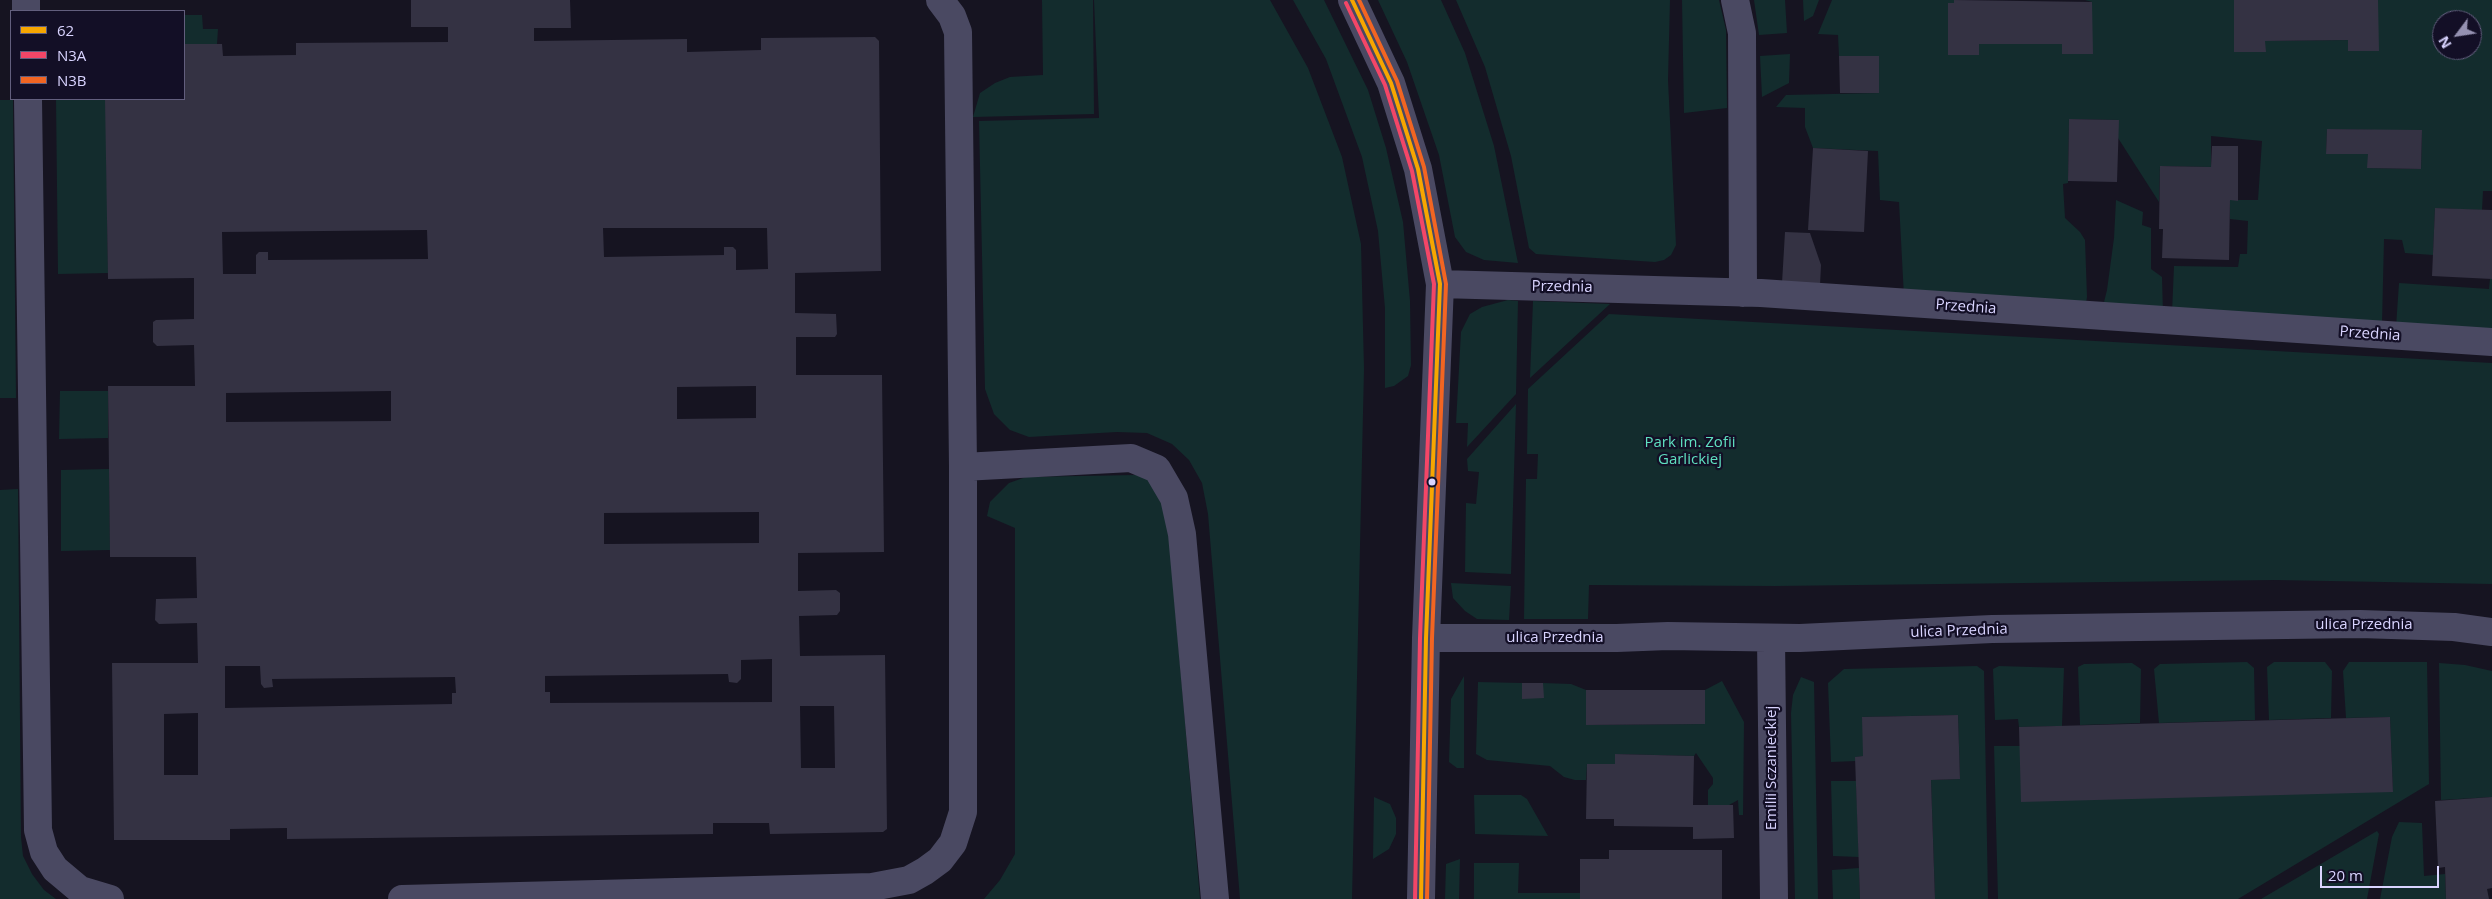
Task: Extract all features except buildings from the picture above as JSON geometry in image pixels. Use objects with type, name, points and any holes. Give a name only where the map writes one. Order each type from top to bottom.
[{"type":"street","points":[[402,899],[872,887],[909,880],[940,860],[953,844],[963,812],[963,467],[958,32],[952,16],[940,0]]},
{"type":"street","points":[[1352,0],[1391,83],[1415,161],[1440,284],[1426,638],[1421,899]]},
{"type":"street","points":[[1735,0],[1742,33],[1742,293]]},
{"type":"street","points":[[28,100],[38,830],[44,852],[55,869],[80,890],[110,899]]},
{"type":"street","name":"Przednia","points":[[1440,284],[1742,293],[2492,342]]},
{"type":"street","points":[[963,467],[1131,458],[1157,469],[1174,498],[1182,534],[1215,899]]},
{"type":"street","name":"ulica Przednia","points":[[1426,638],[1771,638],[1992,629],[2360,624],[2454,626],[2492,632]]},
{"type":"street","name":"Emilii Sczanieckiej","points":[[1771,638],[1774,899]]},
{"type":"green space","points":[[1042,0],[1093,0],[1094,114],[973,117],[980,93],[995,83],[1010,77],[1043,75]]},
{"type":"green space","points":[[1094,0],[1270,0],[1308,68],[1342,157],[1361,244],[1364,369],[1352,899],[1240,899],[1208,514],[1202,483],[1189,460],[1172,444],[1147,433],[1117,432],[1029,437],[1010,430],[994,414],[985,389],[979,121],[1099,118]]},
{"type":"green space","points":[[1293,0],[1324,0],[1368,90],[1386,148],[1403,222],[1410,301],[1411,365],[1408,376],[1394,386],[1385,388],[1385,308],[1378,231],[1362,157],[1326,59]]},
{"type":"green space","points":[[1378,0],[1441,0],[1465,53],[1494,146],[1518,263],[1484,260],[1466,252],[1455,237],[1439,155],[1407,62]]},
{"type":"green space","points":[[1456,0],[1670,0],[1668,80],[1676,245],[1671,255],[1664,260],[1655,262],[1536,254],[1529,248],[1511,156],[1485,67]]},
{"type":"green space","points":[[1682,0],[1719,0],[1726,30],[1727,108],[1684,113]]},
{"type":"green space","points":[[1754,0],[1785,0],[1787,33],[1759,35]]},
{"type":"green space","points":[[1803,0],[1819,0],[1813,16],[1804,21]]},
{"type":"green space","points":[[1832,0],[1954,0],[1954,3],[1948,3],[1949,55],[1979,55],[1979,44],[2062,44],[2062,54],[2092,54],[2092,2],[2085,0],[2234,0],[2235,52],[2265,52],[2265,41],[2348,40],[2348,51],[2378,51],[2378,0],[2492,0],[2492,191],[2483,191],[2482,210],[2435,208],[2433,255],[2405,253],[2402,240],[2384,239],[2382,324],[2172,313],[2174,266],[2238,267],[2240,254],[2247,254],[2248,221],[2230,219],[2230,200],[2258,200],[2262,141],[2211,136],[2211,167],[2160,166],[2159,202],[2118,138],[2118,120],[2069,119],[2068,183],[2063,184],[2065,218],[2080,232],[2085,240],[2087,297],[2085,308],[1904,297],[1899,202],[1880,200],[1878,151],[1813,148],[1805,127],[1805,108],[1776,107],[1786,95],[1879,93],[1879,56],[1839,56],[1838,35],[1818,34]],"holes":[[[2327,129],[2422,131],[2421,169],[2368,168],[2368,154],[2326,153]]]},
{"type":"green space","points":[[185,15],[202,15],[203,29],[218,29],[217,44],[185,44]]},
{"type":"green space","points":[[1790,54],[1789,83],[1762,97],[1760,56]]},
{"type":"green space","points":[[0,100],[13,100],[16,398],[0,398]]},
{"type":"green space","points":[[56,100],[106,100],[108,273],[58,274]]},
{"type":"green space","points":[[2116,200],[2143,212],[2142,225],[2151,228],[2151,269],[2162,277],[2163,314],[2102,310],[2107,290],[2114,238]]},
{"type":"green space","points":[[2490,279],[2492,279],[2492,330],[2396,327],[2399,283],[2489,289]]},
{"type":"green space","points":[[1508,300],[1518,301],[1516,394],[1467,447],[1468,423],[1456,423],[1461,332],[1470,314],[1482,307]]},
{"type":"green space","points":[[1533,301],[1610,304],[1530,378]]},
{"type":"green space","name":"Park im. Zofii Garlickiej","points":[[1609,314],[2492,363],[2492,584],[2275,580],[1775,586],[1589,585],[1588,619],[1524,619],[1526,479],[1537,479],[1538,454],[1527,454],[1528,389]]},
{"type":"green space","points":[[60,391],[108,391],[108,438],[59,439]]},
{"type":"green space","points":[[1516,404],[1511,574],[1465,572],[1466,503],[1476,504],[1479,472],[1468,471],[1467,459]]},
{"type":"green space","points":[[109,469],[110,550],[61,551],[61,470]]},
{"type":"green space","points":[[1136,475],[1149,479],[1162,499],[1168,522],[1200,899],[984,899],[1000,880],[1015,854],[1015,528],[987,516],[990,502],[1009,483],[1026,477]]},
{"type":"green space","points":[[18,489],[21,837],[23,856],[32,874],[44,890],[56,899],[0,899],[0,490]]},
{"type":"green space","points":[[1451,583],[1511,586],[1509,620],[1477,619],[1465,611],[1453,598]]},
{"type":"green space","points":[[2247,662],[2254,668],[2255,720],[2159,723],[2154,669],[2160,664]]},
{"type":"green space","points":[[2274,662],[2325,662],[2332,671],[2331,718],[2269,720],[2267,667]]},
{"type":"green space","points":[[2349,662],[2427,662],[2429,784],[2238,899],[1998,899],[1994,746],[2020,746],[2393,792],[2390,717],[2346,718],[2343,671]]},
{"type":"green space","points":[[2132,663],[2141,669],[2140,723],[2080,725],[2078,667],[2084,664]]},
{"type":"green space","points":[[2439,663],[2465,665],[2492,671],[2492,797],[2441,800]]},
{"type":"green space","points":[[1977,666],[1984,671],[1988,899],[1935,899],[1931,780],[1960,779],[1958,715],[1863,717],[1863,756],[1856,757],[1856,761],[1831,762],[1828,683],[1844,669]]},
{"type":"green space","points":[[1999,666],[2064,668],[2062,726],[2019,727],[2018,719],[1995,720],[1993,669]]},
{"type":"green space","points":[[1464,676],[1464,768],[1457,768],[1449,762],[1451,699]]},
{"type":"green space","points":[[1801,677],[1814,682],[1818,899],[1795,899],[1791,713],[1793,695]]},
{"type":"green space","points":[[1722,681],[1744,722],[1743,815],[1739,815],[1738,800],[1729,805],[1708,805],[1708,790],[1713,784],[1713,778],[1696,753],[1694,756],[1615,754],[1615,764],[1587,764],[1586,780],[1564,777],[1550,766],[1487,760],[1476,754],[1478,682],[1522,683],[1522,699],[1543,683],[1571,684],[1586,690],[1586,725],[1704,724],[1705,690]]},
{"type":"green space","points":[[1831,781],[1856,781],[1859,857],[1833,856]]},
{"type":"green space","points":[[1474,795],[1521,795],[1527,799],[1548,836],[1475,834]]},
{"type":"green space","points":[[1374,797],[1390,804],[1396,818],[1396,834],[1389,849],[1373,859]]},
{"type":"green space","points":[[2399,822],[2422,823],[2424,876],[2445,874],[2446,899],[2380,899],[2392,837]]},
{"type":"green space","points":[[2377,831],[2379,834],[2367,899],[2261,899]]},
{"type":"green space","points":[[1460,859],[1459,899],[1445,899],[1446,864]]},
{"type":"green space","points":[[1474,863],[1519,863],[1518,893],[1580,893],[1580,899],[1474,899]]},
{"type":"green space","points":[[1859,868],[1860,899],[1833,899],[1832,870]]},
{"type":"transit line","name":"62","points":[[1352,0],[1391,83],[1418,169],[1440,284],[1426,638],[1421,899]]},
{"type":"transit line","name":"N3B","points":[[1359,0],[1397,81],[1424,167],[1446,284],[1432,638],[1427,899]]},
{"type":"transit line","name":"N3A","points":[[1346,3],[1385,85],[1412,171],[1434,284],[1420,638],[1415,899]]}]
